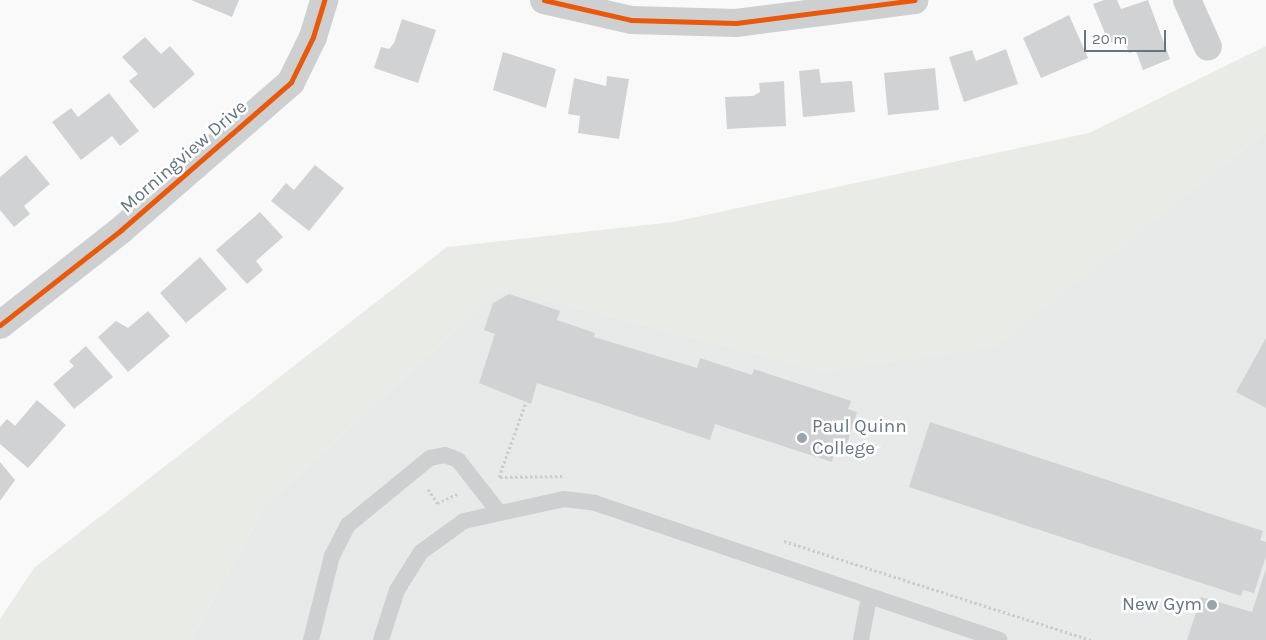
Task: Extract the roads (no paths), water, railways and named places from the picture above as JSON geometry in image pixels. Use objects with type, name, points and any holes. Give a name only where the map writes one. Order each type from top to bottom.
[{"type":"street","name":"Morningview Drive","points":[[0,325],[150,206],[291,82],[310,44],[324,0]]},
{"type":"street","points":[[544,0],[630,20],[736,23],[915,0]]},
{"type":"street","points":[[1187,0],[1208,47]]},
{"type":"lane","points":[[311,640],[311,626],[340,538],[348,525],[430,458],[444,455],[458,460],[498,512]]},
{"type":"lane","points":[[382,640],[397,590],[421,552],[464,521],[564,499],[595,503],[999,640]]},
{"type":"lane","points":[[861,640],[868,597]]},
{"type":"place","name":"Paul Quinn College","points":[[802,438]]},
{"type":"place","name":"New Gym","points":[[1212,605]]}]
